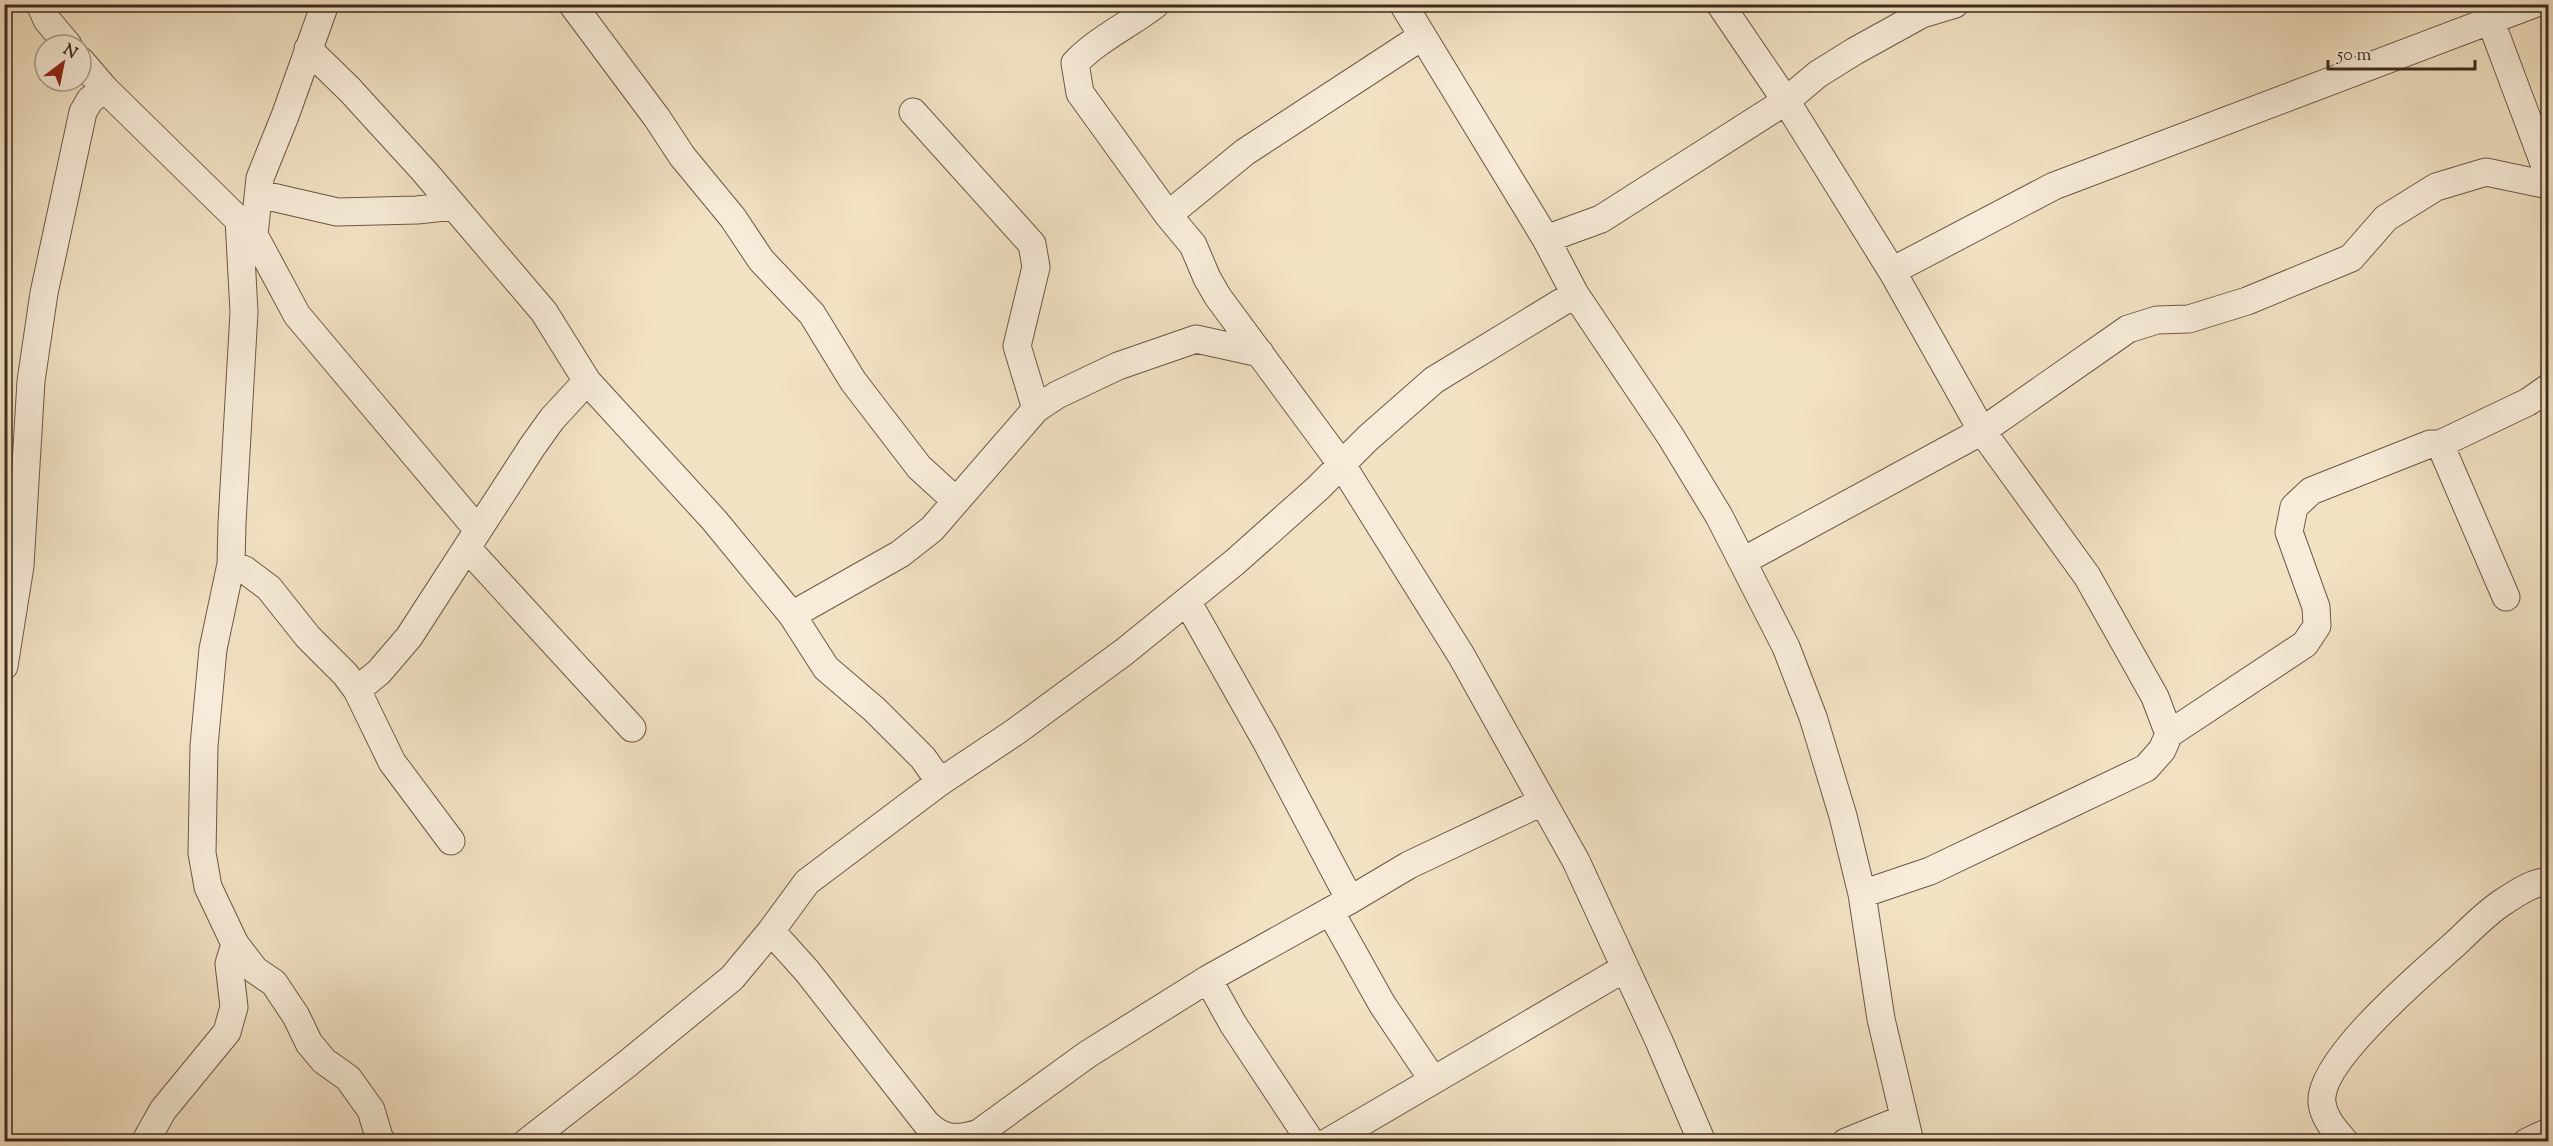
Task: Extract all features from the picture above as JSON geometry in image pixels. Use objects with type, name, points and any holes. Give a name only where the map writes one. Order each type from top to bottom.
[{"type":"street","points":[[40,4],[47,20],[58,33]]},
{"type":"street","points":[[325,4],[246,227],[231,564],[213,649],[204,746],[202,853],[208,887],[235,944],[255,970],[274,983],[296,1016],[309,1043],[324,1060],[348,1078],[371,1110],[382,1142]]},
{"type":"street","points":[[572,4],[657,118],[682,156],[733,218],[761,260],[812,314],[854,381],[919,467],[956,501]]},
{"type":"street","points":[[1155,4],[1129,13],[1075,63],[1080,93],[1168,215],[1193,244],[1207,278],[1218,297],[1342,465],[1461,656],[1576,861],[1702,1142]]},
{"type":"street","points":[[1403,4],[1546,239],[1575,294],[1671,437],[1743,561],[1786,647],[1813,717],[1843,816],[1862,894],[1881,1019],[1906,1130],[1846,1142]]},
{"type":"street","points":[[1720,4],[1786,101],[1892,271],[1982,431],[2087,576],[2155,697],[2169,734]]},
{"type":"street","points":[[1546,239],[1601,219],[1786,101],[1818,74],[1855,51],[1922,14],[1955,4]]},
{"type":"street","points":[[1892,271],[2054,186],[2488,12],[2534,4]]},
{"type":"street","points":[[2488,12],[2548,174]]},
{"type":"street","points":[[1168,215],[1245,152],[1421,37]]},
{"type":"street","points":[[308,49],[350,90],[454,206],[544,312],[587,381],[714,520],[792,615],[826,668],[876,710],[922,758],[940,782]]},
{"type":"street","points":[[93,75],[246,227],[297,315],[473,539],[632,728]]},
{"type":"street","points":[[4,666],[20,566],[31,381],[45,293],[82,112],[90,100],[105,89]]},
{"type":"street","points":[[913,112],[1032,244],[1036,267],[1017,346],[1036,409]]},
{"type":"street","points":[[1743,561],[1982,431],[2128,329],[2157,320],[2189,319],[2247,301],[2350,258],[2386,218],[2436,187],[2486,172],[2548,185]]},
{"type":"street","points":[[220,200],[260,186],[338,212],[417,210],[454,206]]},
{"type":"street","points":[[527,1142],[732,978],[807,882],[940,782],[1124,652],[1235,562],[1434,380],[1575,294]]},
{"type":"street","points":[[1196,339],[1218,297]]},
{"type":"street","points":[[792,615],[900,554],[932,529],[1036,409],[1057,394],[1118,366],[1196,339],[1260,353]]},
{"type":"street","points":[[357,690],[379,672],[409,637],[552,419],[587,381]]},
{"type":"street","points":[[1862,894],[1930,871],[2146,768],[2162,750],[2169,734],[2306,644],[2317,626],[2316,607],[2289,532],[2294,507],[2311,491],[2430,444],[2440,444],[2528,402],[2548,388]]},
{"type":"street","points":[[2440,444],[2506,597]]},
{"type":"street","points":[[231,564],[245,570],[269,588],[357,690],[392,762],[451,841]]},
{"type":"street","points":[[1187,601],[1266,741],[1382,1004],[1433,1080]]},
{"type":"street","points":[[771,931],[807,971],[926,1124],[942,1136],[958,1140],[979,1133],[1088,1054],[1208,979],[1340,906],[1409,864],[1542,802]]},
{"type":"street","points":[[2345,1142],[2329,1124],[2321,1102],[2327,1081],[2349,1048],[2375,1016],[2501,903],[2537,882],[2548,882]]},
{"type":"street","points":[[145,1142],[163,1110],[227,1032],[234,1007],[229,964],[235,944]]},
{"type":"street","points":[[1328,1142],[1625,968]]},
{"type":"street","points":[[1208,979],[1233,1024],[1311,1142]]},
{"type":"street","points":[[2527,1142],[2548,1132]]}]
